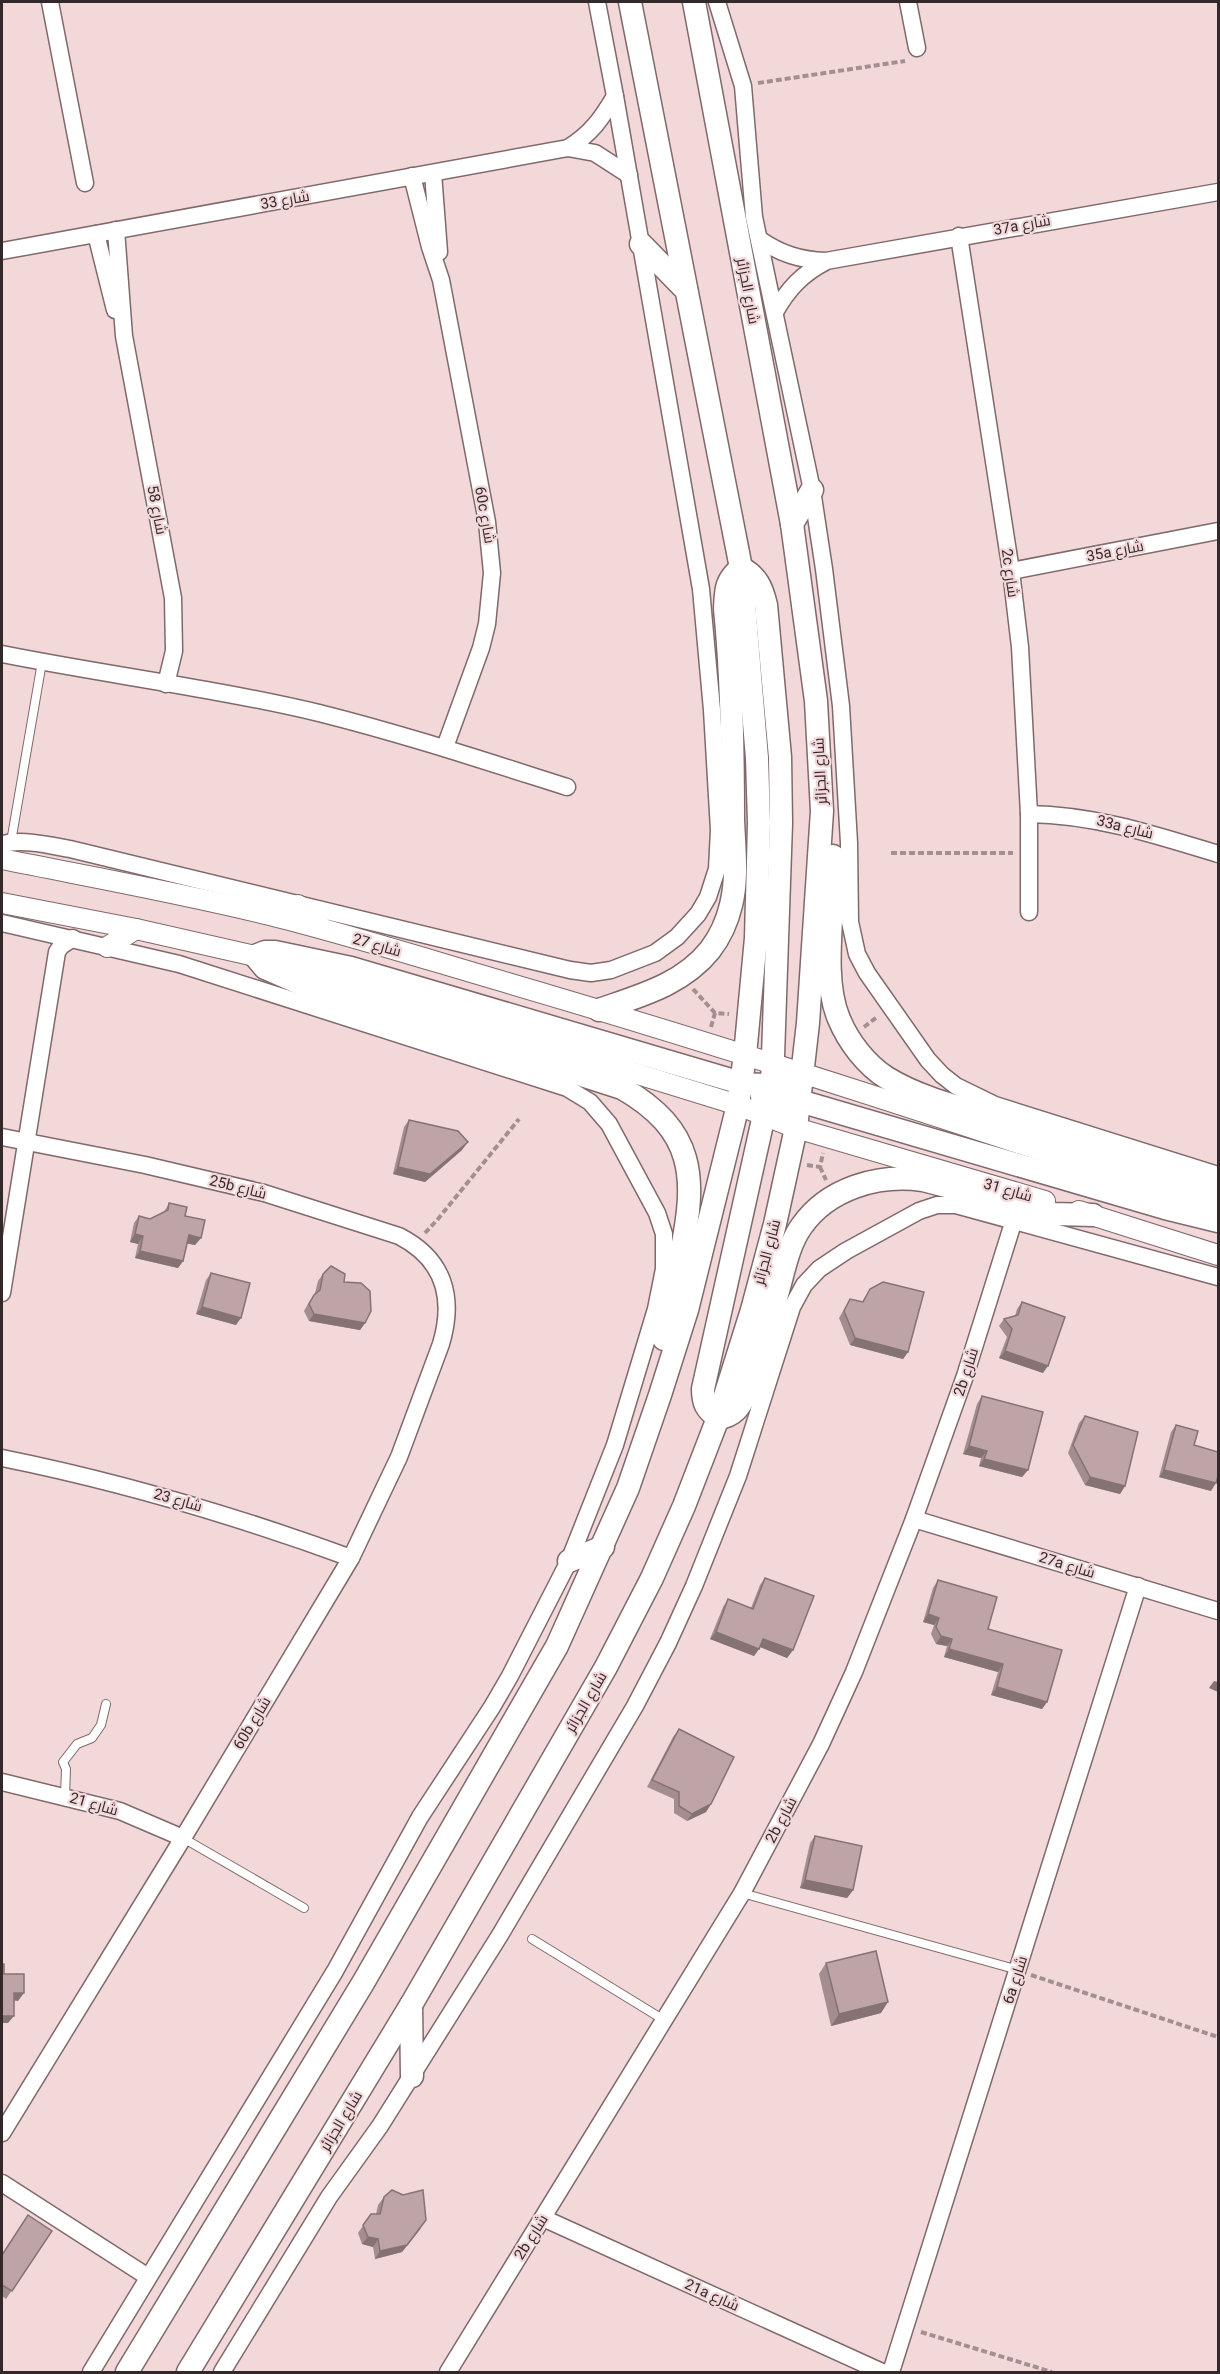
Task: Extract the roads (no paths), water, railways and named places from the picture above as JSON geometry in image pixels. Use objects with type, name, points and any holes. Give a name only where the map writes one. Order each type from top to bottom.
[{"type":"main road","points":[[630,2],[741,567],[757,758],[759,823],[756,938],[745,1055],[761,1091],[796,1128]]},
{"type":"main road","name":"شارع الجزائر","points":[[188,2373],[411,2006],[606,1667],[652,1578],[680,1517],[718,1418],[752,1310],[775,1224],[796,1128],[803,1074],[822,811],[816,701],[792,524],[694,2]]},
{"type":"main road","points":[[641,244],[686,291]]},
{"type":"main road","points":[[792,524],[812,490]]},
{"type":"main road","points":[[599,1010],[660,988],[681,976],[709,951],[724,929],[732,904],[734,874],[733,764],[725,609],[730,576],[741,567]]},
{"type":"main road","points":[[741,567],[753,574],[766,605],[780,757],[780,886],[761,1091],[704,1379],[703,1401],[708,1411],[718,1418],[736,1412],[747,1392],[790,1249],[802,1227],[834,1198],[857,1186],[882,1179],[901,1177],[923,1180],[1054,1214],[1093,1215]]},
{"type":"main road","points":[[822,811],[829,832],[833,864],[831,974],[833,1000],[838,1018],[849,1039],[868,1062],[886,1077],[907,1088],[1218,1193]]},
{"type":"main road","points":[[660,1395],[662,1348],[688,1218],[691,1192],[684,1153],[673,1132],[659,1114],[642,1099],[622,1088],[304,985],[265,968],[255,956],[265,952],[275,952],[351,968],[761,1091],[800,1100],[1165,1208],[1218,1221]]},
{"type":"main road","points":[[126,2373],[375,1962],[557,1646],[628,1488],[761,1091],[803,1074]]},
{"type":"main road","points":[[569,1561],[603,1546]]},
{"type":"main road","points":[[411,2006],[412,2076]]},
{"type":"street","points":[[50,2],[85,183]]},
{"type":"street","points":[[6,843],[41,843],[70,849],[570,970],[591,973],[610,970],[655,953],[676,937],[698,914],[708,897],[717,869],[719,830],[712,710],[701,590],[597,2]]},
{"type":"street","points":[[717,2],[746,107],[750,187],[812,490],[831,614],[841,706],[849,843],[850,922],[857,954],[928,1060],[942,1076],[971,1095],[995,1105],[1218,1175]]},
{"type":"street","points":[[908,2],[916,48]]},
{"type":"street","name":"شارع 33","points":[[568,148],[586,136],[600,122],[615,96]]},
{"type":"street","name":"شارع 33","points":[[2,251],[568,148],[595,153],[629,175]]},
{"type":"street","name":"60c شارع","points":[[433,173],[441,280],[487,522],[492,573],[488,615],[481,648],[445,747]]},
{"type":"street","name":"60c شارع","points":[[412,176],[441,280]]},
{"type":"street","name":"37a شارع","points":[[759,239],[791,256],[808,261],[826,261],[1218,192]]},
{"type":"street","name":"شارع 58","points":[[116,230],[124,336],[173,598],[174,651],[166,684]]},
{"type":"street","name":"شارع 58","points":[[96,234],[113,303],[124,336]]},
{"type":"street","name":"2c شارع","points":[[959,236],[1011,571],[1026,724],[1029,912]]},
{"type":"street","name":"37a شارع","points":[[775,312],[784,296],[796,282],[826,261]]},
{"type":"street","name":"35a شارع","points":[[1011,571],[1218,531]]},
{"type":"street","points":[[2,654],[318,713],[445,747],[567,788]]},
{"type":"street","name":"33a شارع","points":[[1029,814],[1077,816],[1100,820],[1218,854]]},
{"type":"street","name":"شارع 27","points":[[2,860],[267,914],[599,1010],[745,1055]]},
{"type":"street","points":[[2,903],[136,929],[255,956]]},
{"type":"street","points":[[298,904],[323,929]]},
{"type":"street","points":[[2,923],[179,964],[580,1094],[601,1113],[657,1213],[664,1234],[664,1269],[656,1309],[615,1445],[569,1561],[492,1707],[420,1817],[335,1971],[91,2373]]},
{"type":"street","points":[[108,947],[136,929]]},
{"type":"street","points":[[2,1293],[57,952],[61,946],[73,938]]},
{"type":"street","points":[[803,1074],[1218,1209]]},
{"type":"street","name":"شارع 31","points":[[796,1128],[1093,1215],[1215,1257]]},
{"type":"street","name":"25b شارع","points":[[2,1137],[145,1165],[264,1193],[399,1236],[413,1243],[429,1257],[439,1273],[445,1290]]},
{"type":"street","points":[[222,2373],[329,2197],[380,2126],[500,1935],[635,1706],[668,1643],[738,1476],[792,1307],[804,1285],[819,1269],[846,1251],[937,1205],[956,1205],[1218,1277]]},
{"type":"street","name":"2b شارع","points":[[448,2373],[742,1893],[803,1780],[838,1708],[915,1519],[965,1376],[1014,1220]]},
{"type":"street","name":"60b شارع","points":[[2,2133],[351,1558],[399,1457],[441,1344],[448,1308],[445,1290]]},
{"type":"street","name":"شارع 23","points":[[2,1458],[67,1471],[200,1506],[351,1558]]},
{"type":"street","name":"27a شارع","points":[[915,1519],[1218,1611]]},
{"type":"street","name":"6a شارع","points":[[891,2373],[1138,1586]]},
{"type":"street","name":"شارع 21","points":[[2,1782],[120,1811],[183,1838]]},
{"type":"street","points":[[2,2183],[148,2277]]},
{"type":"street","name":"21a شارع","points":[[543,2218],[882,2373]]},
{"type":"lane","points":[[6,843],[42,662]]},
{"type":"lane","points":[[65,1796],[66,1769],[63,1762],[70,1749],[76,1744],[92,1738],[101,1725],[106,1704]]},
{"type":"lane","points":[[183,1838],[304,1908]]},
{"type":"lane","points":[[742,1893],[1018,1970]]},
{"type":"lane","points":[[532,1939],[664,2020]]}]
